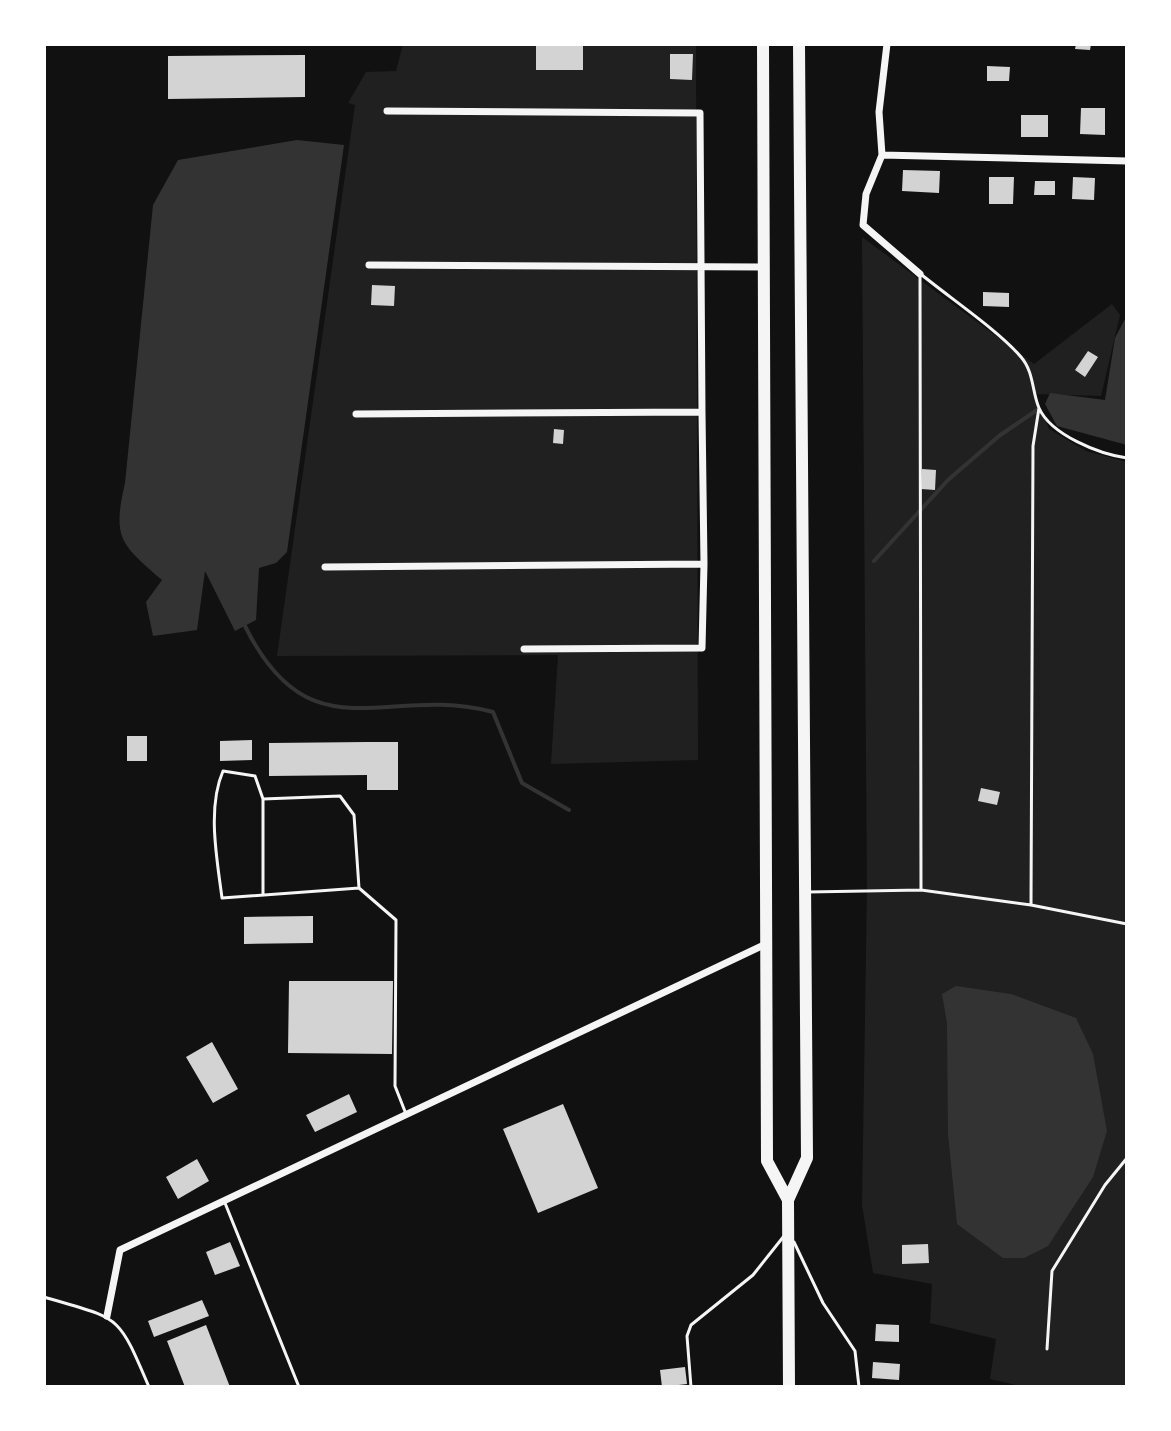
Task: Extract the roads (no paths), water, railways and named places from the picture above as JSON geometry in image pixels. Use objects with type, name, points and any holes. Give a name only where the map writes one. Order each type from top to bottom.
[{"type":"highway","points":[[763,44],[761,267],[767,1161],[788,1200]]},
{"type":"highway","points":[[789,1387],[788,1200],[807,1158],[799,44]]},
{"type":"street","points":[[887,44],[879,112],[882,155],[866,194],[863,225],[920,274]]},
{"type":"street","points":[[387,111],[700,113],[702,648],[524,649]]},
{"type":"street","points":[[882,155],[1127,161]]},
{"type":"street","points":[[369,265],[761,267]]},
{"type":"street","points":[[356,414],[702,412]]},
{"type":"street","points":[[325,567],[704,564]]},
{"type":"street","points":[[107,1316],[120,1250],[764,945]]},
{"type":"lane","points":[[920,274],[921,890]]},
{"type":"lane","points":[[920,274],[1022,358],[1035,385],[1039,408],[1033,446],[1031,905]]},
{"type":"lane","points":[[1039,408],[1052,428],[1113,456],[1127,458]]},
{"type":"lane","points":[[263,895],[263,799],[255,776],[223,771],[218,782],[215,819],[222,898],[359,888],[396,920],[395,1086],[406,1114]]},
{"type":"lane","points":[[263,799],[340,796],[354,815],[359,888]]},
{"type":"lane","points":[[805,892],[921,890],[1031,905],[1127,924]]},
{"type":"lane","points":[[1047,1349],[1052,1271],[1105,1185],[1127,1158]]},
{"type":"lane","points":[[224,1200],[299,1387]]},
{"type":"lane","points":[[691,1387],[687,1336],[691,1325],[753,1275],[788,1231],[823,1303],[855,1351],[859,1387]]},
{"type":"lane","points":[[44,1297],[107,1316],[125,1332],[149,1387]]},
{"type":"waterway","points":[[874,561],[948,480],[999,436],[1037,410]]},
{"type":"waterway","points":[[245,626],[270,667],[297,691],[325,704],[354,708],[455,705],[493,712],[522,783],[569,810]]}]
